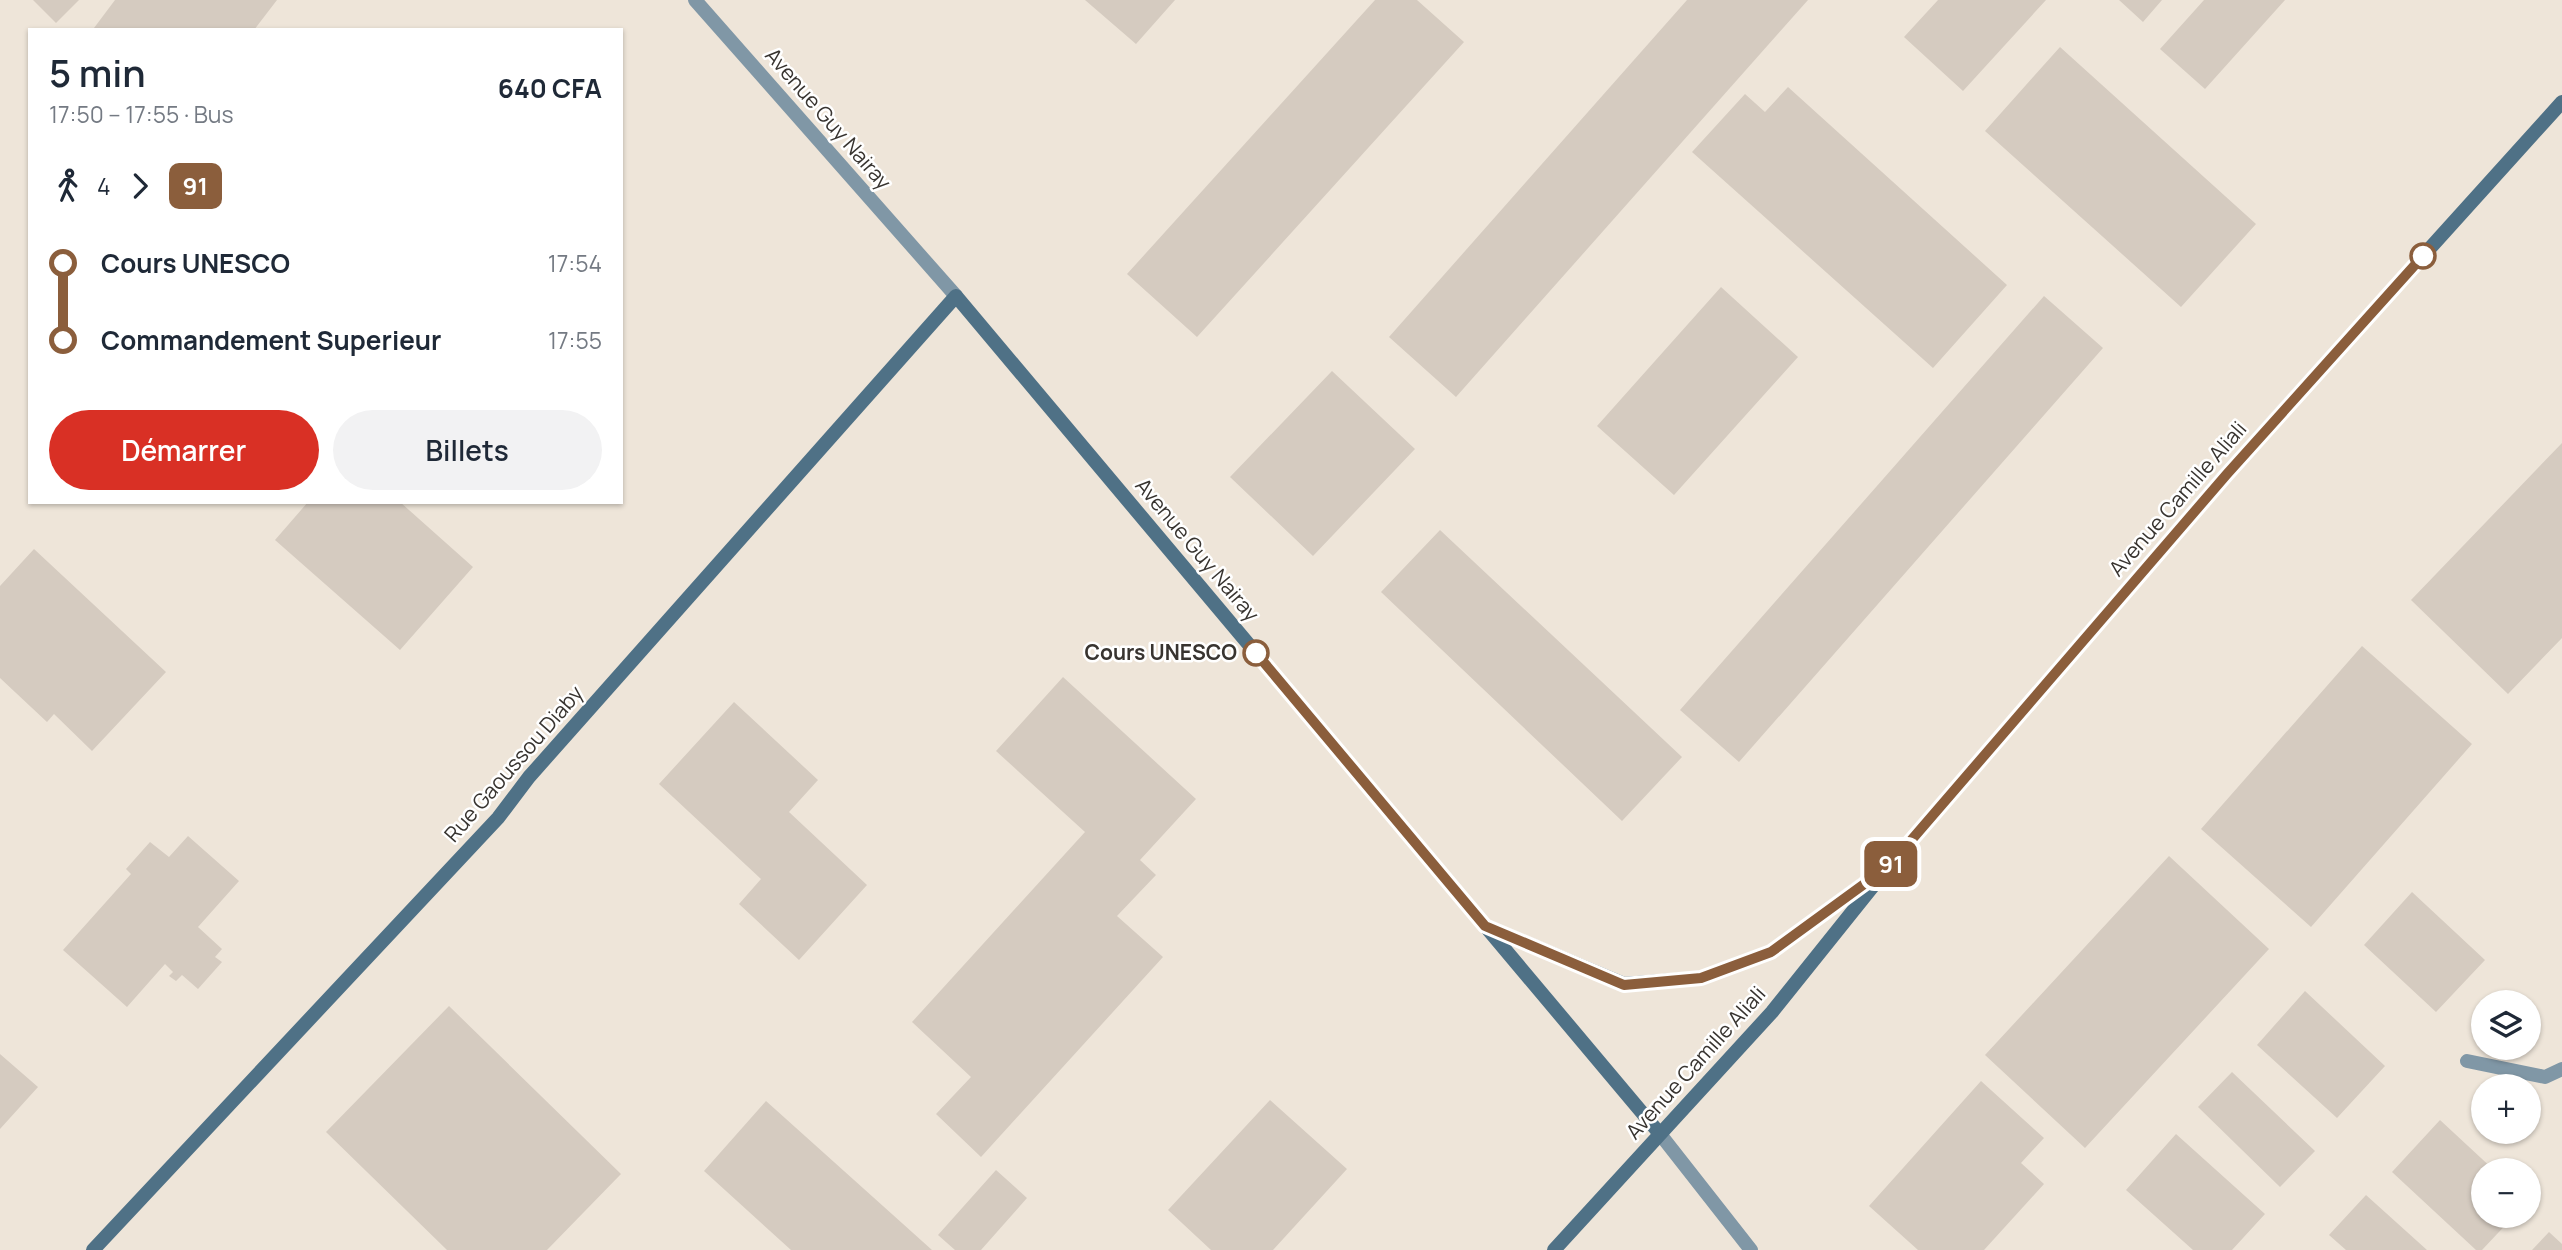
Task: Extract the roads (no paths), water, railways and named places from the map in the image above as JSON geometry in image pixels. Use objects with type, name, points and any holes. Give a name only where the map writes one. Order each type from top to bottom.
[{"type":"main road","name":"Avenue Camille Aliali","points":[[1553,1250],[1772,1012],[1889,866],[2227,474],[2562,102]]},
{"type":"main road","name":"Avenue Guy Nairay","points":[[956,296],[1660,1134]]},
{"type":"main road","name":"Rue Gaoussou Diaby","points":[[93,1250],[498,818],[530,777],[956,296]]},
{"type":"main road","name":"Avenue Camille Aliali","points":[[1485,926],[1624,985],[1701,978],[1771,952],[1889,866]]},
{"type":"street","name":"Avenue Guy Nairay","points":[[695,0],[956,296]]},
{"type":"street","points":[[2468,1061],[2545,1077],[2562,1069]]},
{"type":"street","points":[[1660,1134],[1751,1250]]},
{"type":"place","name":"Cours UNESCO","points":[[1256,653]]}]
